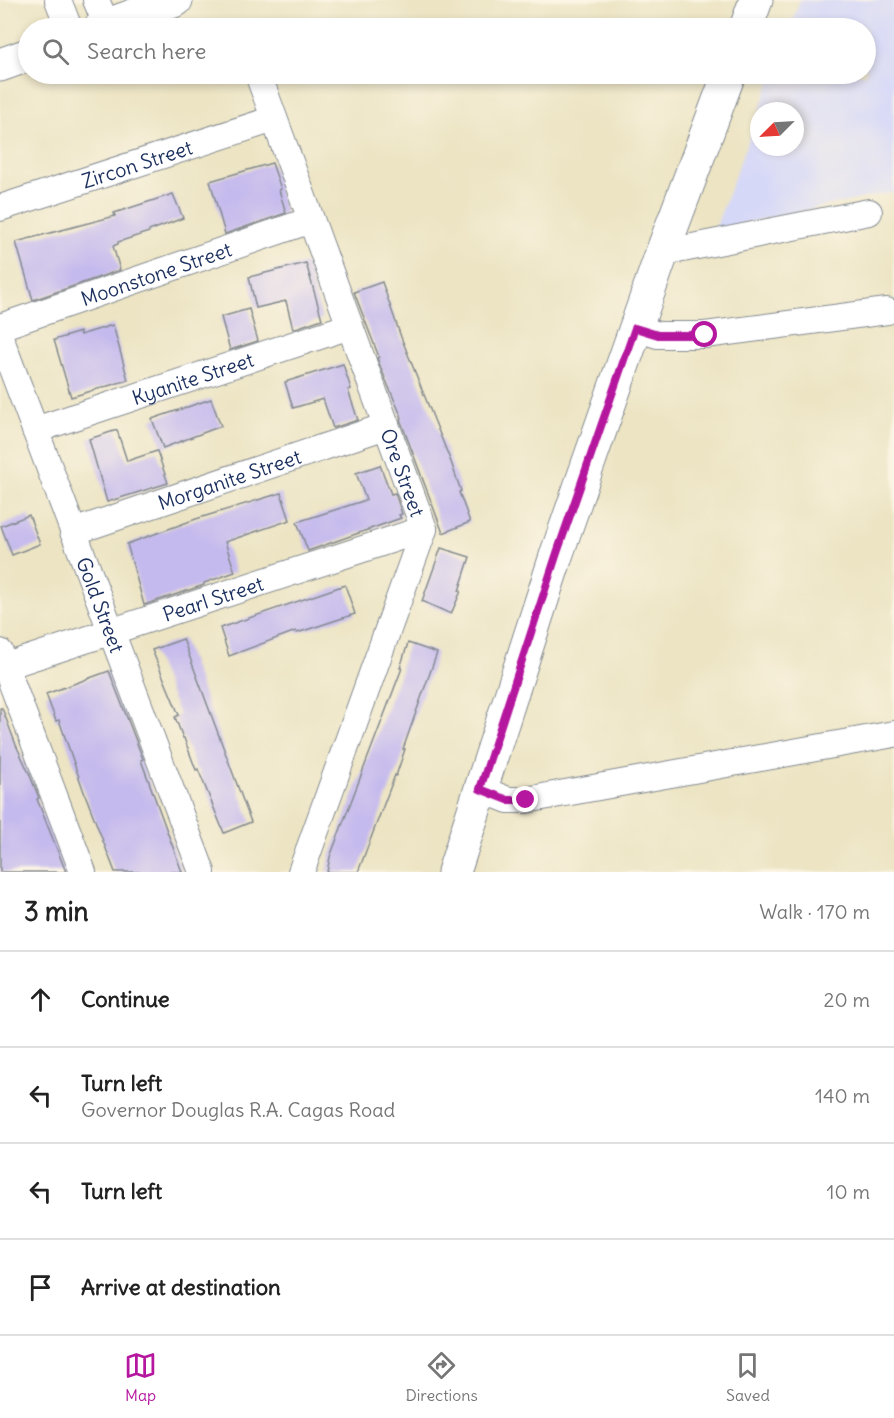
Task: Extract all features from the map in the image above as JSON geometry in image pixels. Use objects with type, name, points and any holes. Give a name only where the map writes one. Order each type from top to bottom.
[{"type":"main road","points":[[101,18],[176,0]]},
{"type":"main road","points":[[750,18],[756,0]]},
{"type":"main road","points":[[0,65],[18,59]]},
{"type":"main road","points":[[454,872],[557,553],[635,328],[725,84]]},
{"type":"street","points":[[58,0],[65,18]]},
{"type":"street","name":"Ore Street","points":[[262,84],[424,529],[301,872]]},
{"type":"street","name":"Zircon Street","points":[[0,208],[274,119]]},
{"type":"street","points":[[662,254],[870,212]]},
{"type":"street","name":"Moonstone Street","points":[[0,327],[311,220]]},
{"type":"street","points":[[635,328],[658,335],[705,335],[887,311]]},
{"type":"street","name":"Kyanite Street","points":[[35,430],[350,326]]},
{"type":"street","name":"Gold Street","points":[[0,337],[202,872]]},
{"type":"street","name":"Morganite Street","points":[[73,532],[386,426]]},
{"type":"street","name":"Pearl Street","points":[[2,662],[111,631],[424,529]]},
{"type":"street","points":[[2,662],[83,872]]},
{"type":"street","points":[[480,789],[508,800],[526,800],[894,734]]},
{"type":"shaded area","points":[[800,0],[894,0],[894,192],[715,229],[750,135],[750,156],[804,156],[804,102],[762,102],[769,84],[876,84],[876,18],[794,18]]},
{"type":"building","points":[[272,163],[286,213],[225,234],[210,181]]},
{"type":"building","points":[[173,194],[183,218],[118,242],[113,246],[120,270],[33,300],[16,242],[115,216],[114,213]]},
{"type":"building","points":[[306,263],[322,319],[293,329],[286,301],[256,308],[249,277]]},
{"type":"building","points":[[382,282],[401,337],[451,462],[470,522],[443,533],[354,292]]},
{"type":"building","points":[[249,309],[258,341],[230,350],[221,317]]},
{"type":"building","points":[[113,325],[128,380],[71,397],[54,340]]},
{"type":"building","points":[[343,364],[351,389],[348,390],[358,420],[333,428],[323,399],[293,408],[285,382]]},
{"type":"building","points":[[211,399],[221,426],[163,448],[152,419]]},
{"type":"building","points":[[117,430],[127,461],[157,451],[168,483],[107,502],[89,439]]},
{"type":"building","points":[[380,465],[391,494],[395,493],[402,514],[399,515],[401,518],[308,551],[297,522],[366,500],[356,473]]},
{"type":"building","points":[[281,493],[290,520],[225,542],[235,572],[144,605],[127,544],[196,519]]},
{"type":"building","points":[[29,515],[40,544],[12,555],[1,526]]},
{"type":"building","points":[[441,548],[470,557],[459,591],[461,591],[451,614],[422,601]]},
{"type":"building","points":[[345,585],[355,614],[297,633],[296,631],[229,656],[220,628]]},
{"type":"building","points":[[183,639],[251,822],[224,833],[183,738],[175,717],[179,715],[152,650]]},
{"type":"building","points":[[408,643],[437,653],[403,749],[405,749],[396,776],[358,872],[327,872],[330,857],[402,668],[400,668]]},
{"type":"building","points":[[109,671],[143,759],[141,760],[182,872],[115,872],[59,720],[56,721],[46,694]]},
{"type":"building","points":[[0,708],[2,708],[29,773],[66,872],[0,872]]},
{"type":"route","points":[[526,800],[495,797],[480,789],[557,553],[635,328],[658,335],[705,335]]}]
